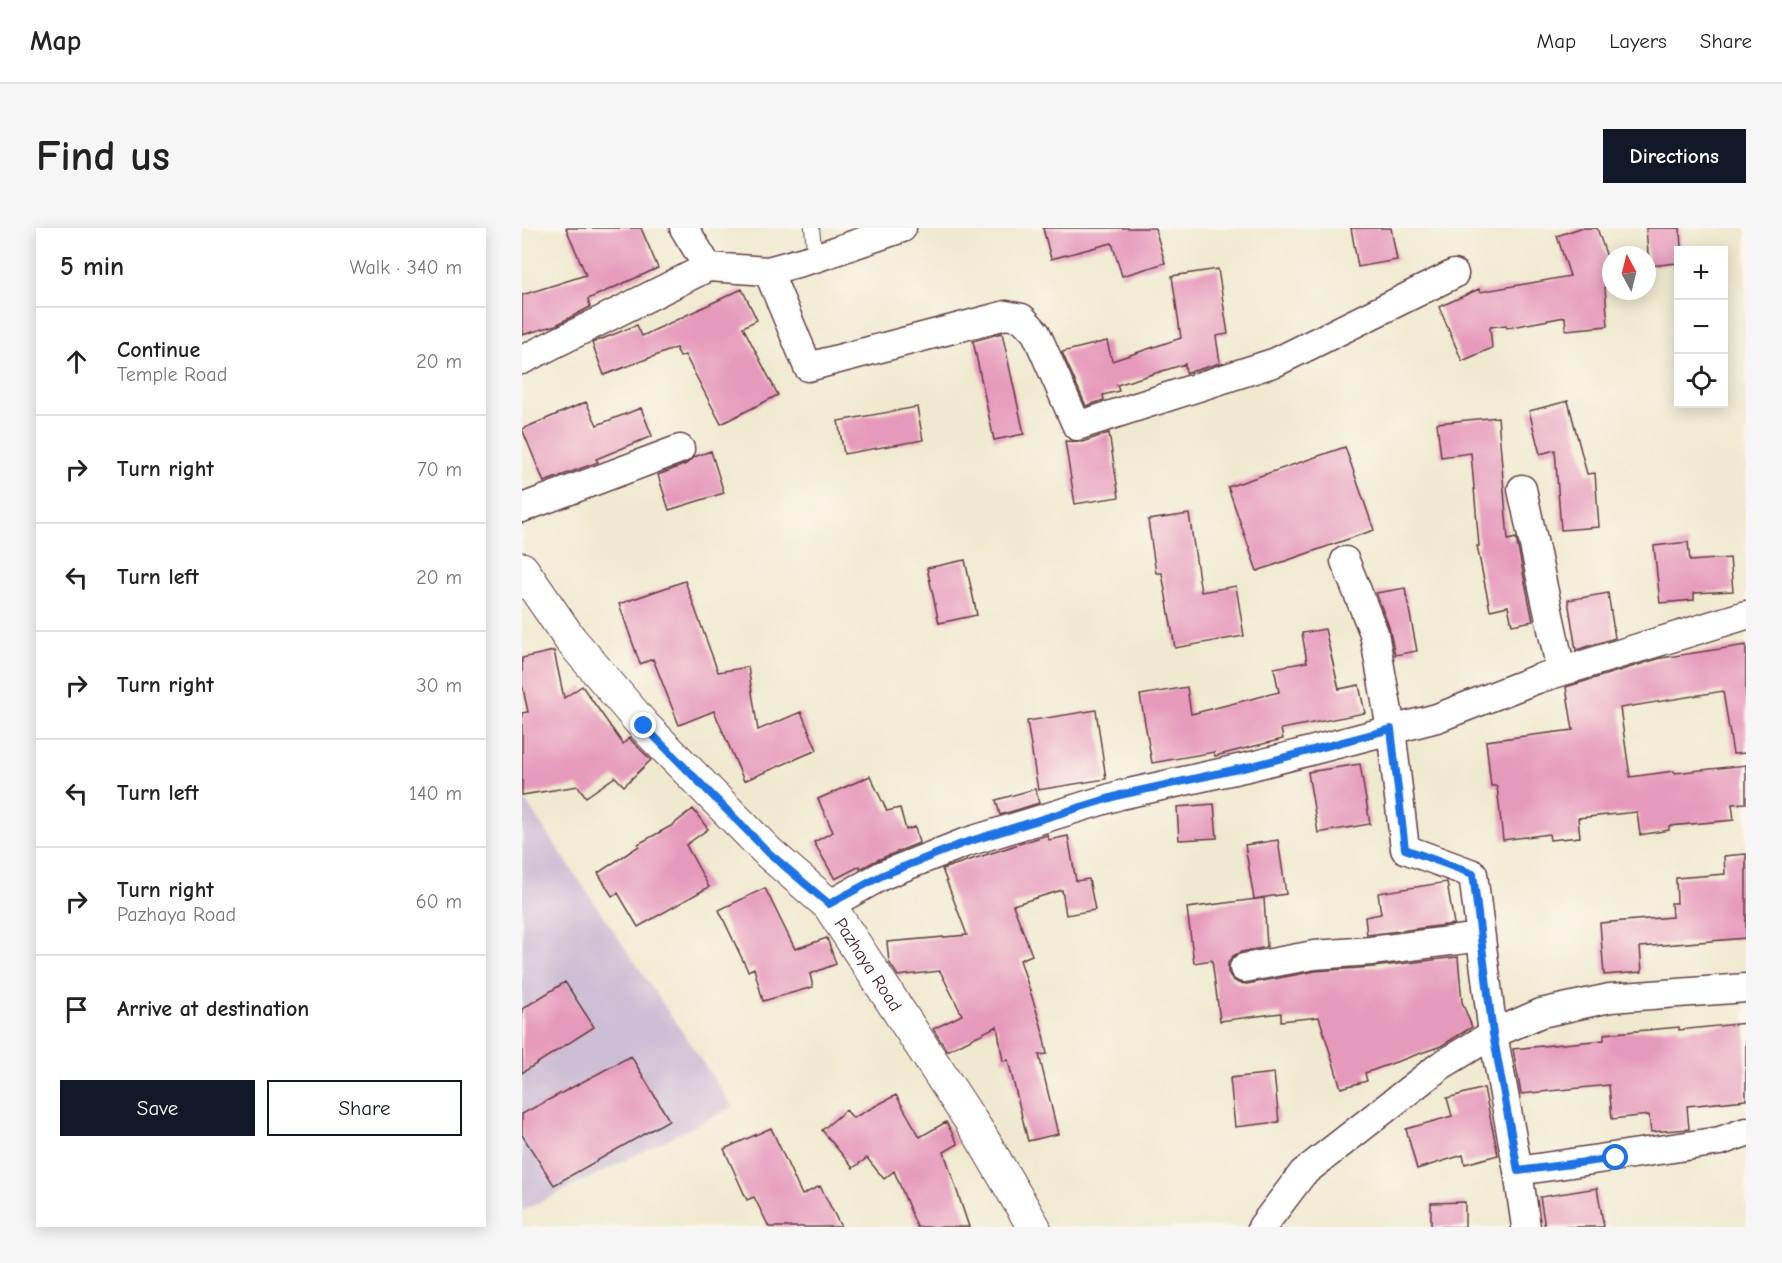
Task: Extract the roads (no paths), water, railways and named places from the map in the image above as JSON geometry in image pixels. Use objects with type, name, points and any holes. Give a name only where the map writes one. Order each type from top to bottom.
[{"type":"street","points":[[684,228],[708,267]]},
{"type":"street","points":[[522,360],[708,267],[768,271],[815,258],[902,228]]},
{"type":"street","points":[[768,271],[808,367],[1006,315],[1022,318],[1036,333],[1077,426],[1276,362],[1454,274]]},
{"type":"street","points":[[522,508],[680,449]]},
{"type":"street","points":[[1522,489],[1561,672]]},
{"type":"street","points":[[1345,561],[1374,633],[1391,729],[1405,849],[1473,874],[1493,1034],[1526,1227]]},
{"type":"street","name":"Pazhaya Road","points":[[522,569],[570,639],[644,726],[769,853],[829,904],[980,1135],[1034,1227]]},
{"type":"street","points":[[829,904],[883,875],[964,843],[1120,795],[1252,766],[1437,718],[1561,672],[1746,615]]},
{"type":"street","points":[[1244,968],[1314,955],[1378,950],[1481,937]]},
{"type":"street","points":[[1262,1227],[1303,1173],[1440,1066],[1493,1034],[1541,1013],[1610,998],[1746,988]]},
{"type":"street","points":[[1518,1171],[1720,1141],[1746,1132]]},
{"type":"lane","points":[[812,228],[815,258]]}]
